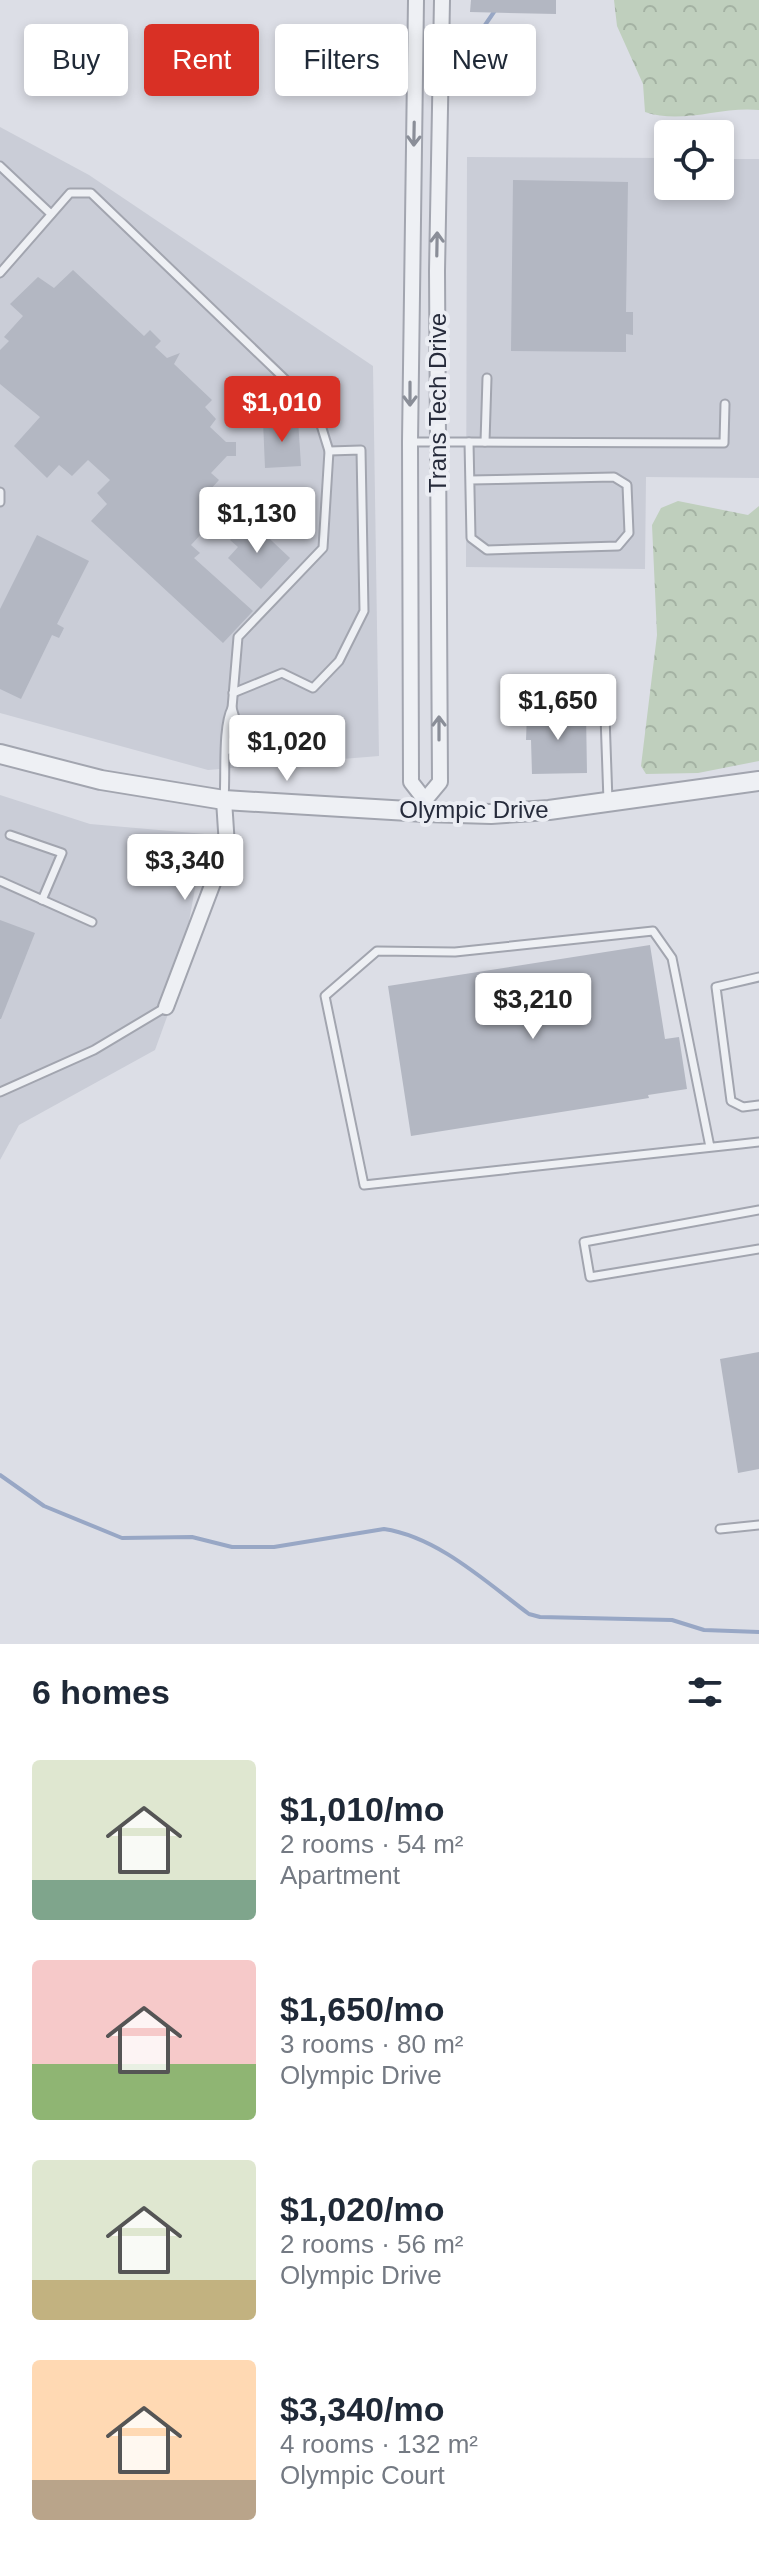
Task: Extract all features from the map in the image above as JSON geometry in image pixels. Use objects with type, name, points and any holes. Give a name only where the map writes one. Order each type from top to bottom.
[{"type":"street","name":"Trans Tech Drive","points":[[416,0],[411,271],[411,782],[425,806],[440,782],[437,271],[442,0]]},
{"type":"street","points":[[414,97],[440,97]]},
{"type":"street","points":[[411,271],[437,271]]},
{"type":"street","name":"Olympic Drive","points":[[0,754],[101,780],[224,800],[425,806],[491,814],[608,803],[759,781]]},
{"type":"street","points":[[166,1007],[227,846],[224,800]]},
{"type":"lane","points":[[0,166],[51,214]]},
{"type":"lane","points":[[0,273],[70,193],[91,193],[316,409],[329,451],[323,548],[238,637],[232,708],[238,728],[228,750]]},
{"type":"lane","points":[[485,442],[487,378]]},
{"type":"lane","points":[[410,442],[724,443],[725,404]]},
{"type":"lane","points":[[469,442],[471,538],[487,550],[618,546],[629,533],[627,485],[614,477],[470,480]]},
{"type":"lane","points":[[233,693],[282,673],[313,688],[339,661],[364,611],[361,450],[329,451]]},
{"type":"lane","points":[[0,492],[0,502]]},
{"type":"lane","points":[[224,800],[228,750],[225,721],[232,708]]},
{"type":"lane","points":[[605,716],[608,803]]},
{"type":"lane","points":[[10,835],[62,853],[42,900]]},
{"type":"lane","points":[[0,881],[92,922]]},
{"type":"lane","points":[[710,1147],[672,958],[653,931],[455,952],[377,951],[325,996],[364,1185],[759,1142]]},
{"type":"lane","points":[[759,977],[716,987],[731,1101],[743,1107],[759,1105]]},
{"type":"lane","points":[[0,1092],[94,1050],[166,1007]]},
{"type":"lane","points":[[759,1210],[584,1242],[590,1277],[759,1249]]},
{"type":"lane","points":[[720,1529],[759,1525]]},
{"type":"shaded area","points":[[0,127],[89,175],[373,366],[379,756],[208,770],[0,713]]},
{"type":"shaded area","points":[[467,157],[654,158],[654,200],[734,200],[734,159],[759,159],[759,478],[646,477],[645,569],[466,567]]},
{"type":"shaded area","points":[[0,795],[90,824],[205,834],[176,992],[155,1050],[19,1125],[0,1160]]},
{"type":"green space","points":[[614,0],[759,0],[759,110],[673,117],[645,112],[643,84],[617,26]]},
{"type":"green space","points":[[678,501],[748,515],[759,506],[759,761],[698,773],[646,774],[641,766],[657,635],[652,525],[661,508]]},
{"type":"building","points":[[471,0],[556,0],[556,14],[470,12]]},
{"type":"building","points":[[513,180],[628,182],[626,312],[633,312],[633,335],[626,334],[626,352],[511,351]]},
{"type":"building","points":[[73,270],[144,336],[150,330],[161,341],[155,347],[167,358],[180,353],[174,364],[212,400],[205,407],[216,419],[210,427],[226,442],[236,442],[236,456],[227,456],[211,473],[219,480],[208,492],[225,508],[191,545],[200,553],[194,558],[253,611],[223,643],[91,521],[107,504],[97,493],[110,480],[88,460],[72,476],[59,465],[47,478],[14,446],[40,417],[0,384],[0,350],[9,341],[4,337],[23,316],[10,304],[38,277],[54,288]]},
{"type":"building","points":[[298,419],[301,466],[265,468],[263,421]]},
{"type":"building","points":[[245,523],[253,529],[256,526],[290,558],[261,589],[228,558],[238,547],[230,540]]},
{"type":"building","points":[[37,535],[89,561],[57,624],[64,628],[59,638],[52,635],[21,699],[0,689],[0,609]]},
{"type":"building","points":[[586,712],[587,773],[532,774],[531,740],[526,740],[527,713]]},
{"type":"building","points":[[0,920],[35,933],[1,1019],[0,1019]]},
{"type":"building","points":[[650,945],[665,1039],[679,1037],[687,1089],[648,1095],[649,1098],[411,1136],[388,986]]},
{"type":"building","points":[[759,1352],[759,1469],[738,1473],[720,1359]]},
{"type":"waterway","points":[[486,24],[496,9]]},
{"type":"waterway","points":[[0,1475],[44,1506],[122,1538],[192,1537],[232,1547],[274,1547],[384,1529],[423,1541],[461,1562],[529,1614],[540,1617],[672,1620],[704,1630],[759,1632]]}]
